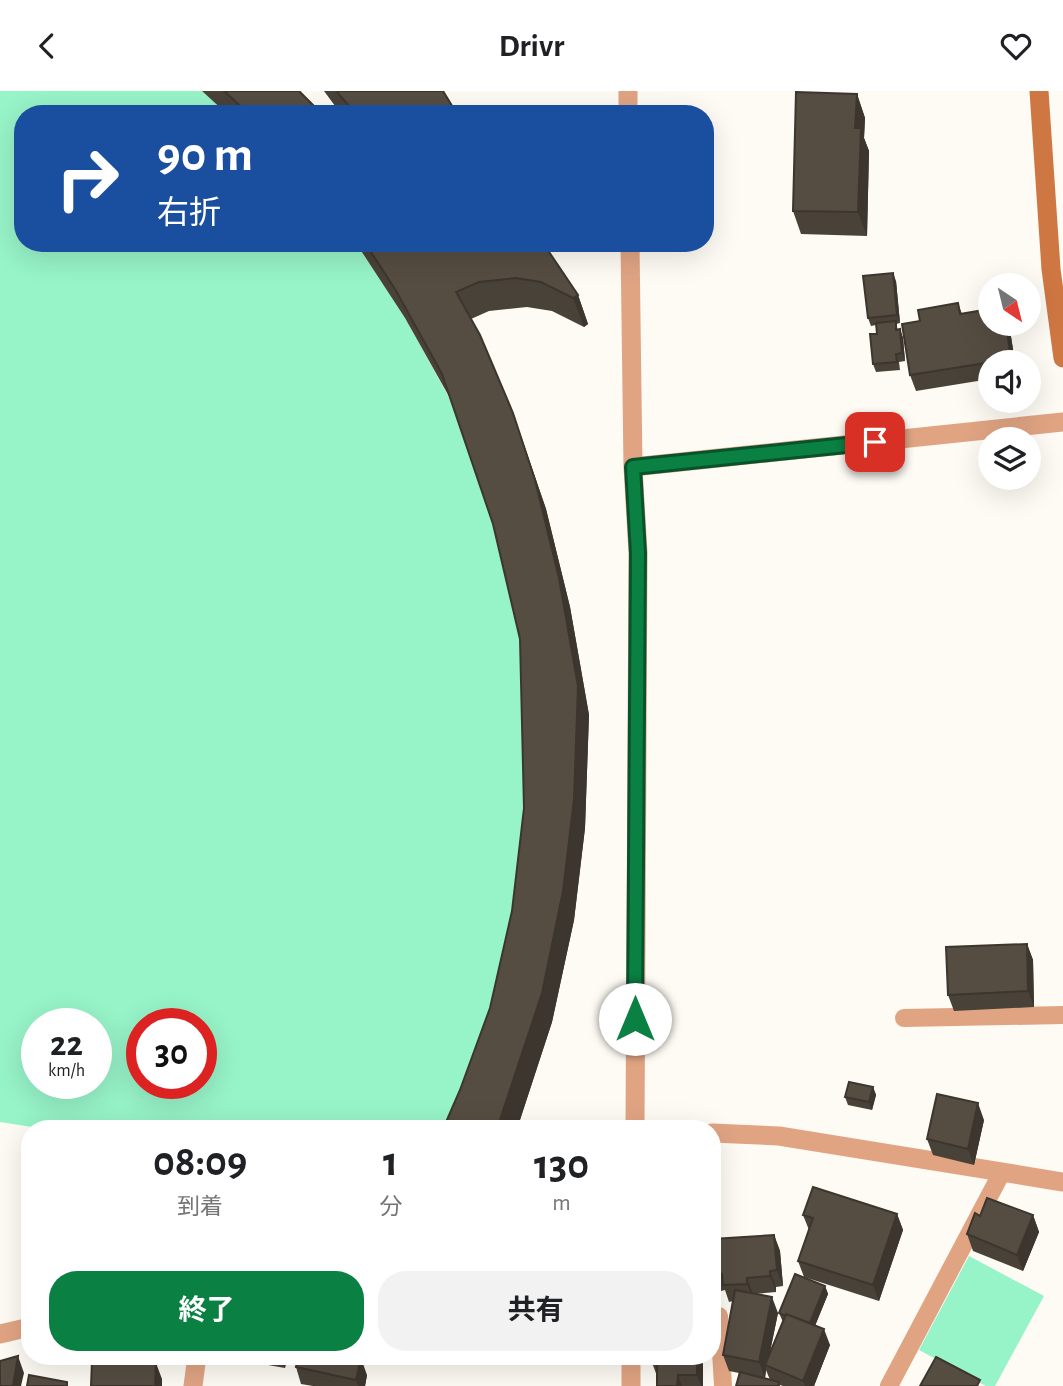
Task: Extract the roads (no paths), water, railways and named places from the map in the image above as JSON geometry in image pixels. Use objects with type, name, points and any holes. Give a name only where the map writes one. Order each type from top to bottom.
[{"type":"main road","points":[[1039,91],[1051,269],[1063,355]]},
{"type":"street","points":[[630,252],[633,467],[638,553],[635,1120]]},
{"type":"street","points":[[633,467],[1063,422]]},
{"type":"street","points":[[721,1133],[779,1136],[1063,1182]]},
{"type":"street","points":[[0,1334],[21,1329]]},
{"type":"street","points":[[193,1386],[196,1365]]},
{"type":"street","points":[[631,1365],[631,1386]]},
{"type":"lane","points":[[904,1018],[1063,1015]]},
{"type":"lane","points":[[889,1386],[1002,1172]]},
{"type":"lane","points":[[721,1352],[723,1386]]}]
